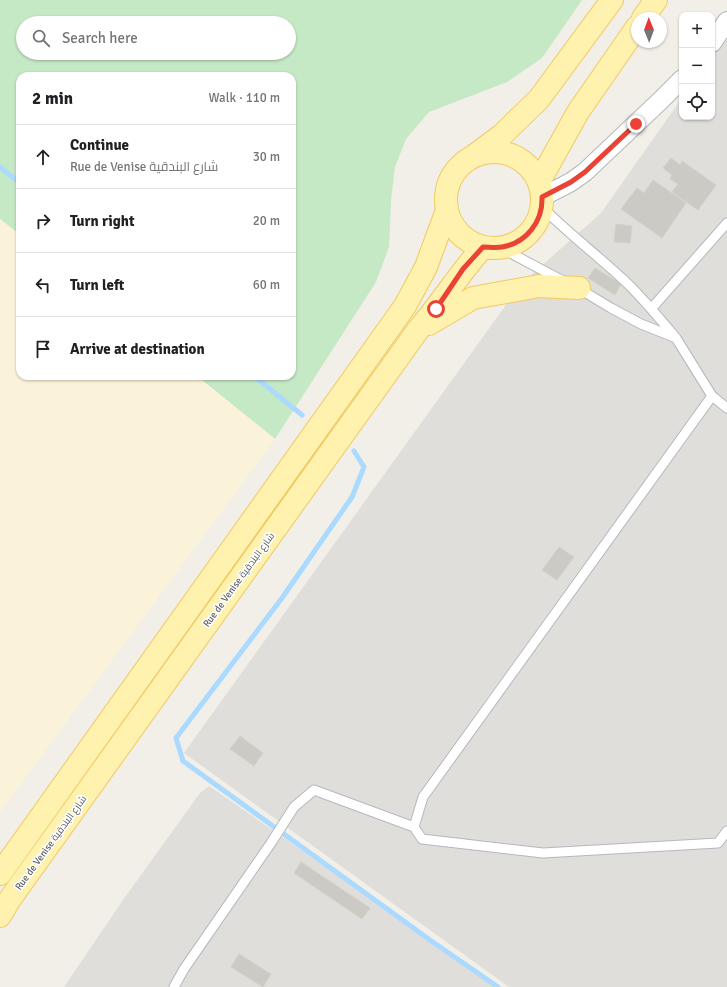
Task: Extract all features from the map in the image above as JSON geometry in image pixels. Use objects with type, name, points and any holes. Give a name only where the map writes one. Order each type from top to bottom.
[{"type":"main road","points":[[612,0],[539,99],[502,135],[462,164],[454,174],[448,185],[446,197],[447,210],[451,222],[459,233],[470,242],[492,247],[516,243],[528,234],[537,222],[541,196],[556,154],[578,112],[631,36]]},
{"type":"main road","points":[[648,12],[656,0]]},
{"type":"main road","points":[[473,157],[488,153],[504,153],[519,159],[531,169],[541,196]]},
{"type":"main road","points":[[0,874],[405,306],[426,267],[447,210]]},
{"type":"main road","name":"Rue de Venise شارع البندقية","points":[[0,916],[418,330],[436,309],[463,269],[492,247]]},
{"type":"main road","points":[[418,330],[473,298],[539,286],[579,288]]},
{"type":"street","points":[[715,39],[727,21]]},
{"type":"street","points":[[541,196],[571,182],[585,172],[679,82]]},
{"type":"lane","points":[[541,196],[558,224],[628,285],[651,309],[676,338],[712,396],[727,408]]},
{"type":"lane","points":[[651,309],[727,223]]},
{"type":"lane","points":[[492,247],[579,288],[611,308],[641,324],[676,338]]},
{"type":"lane","points":[[414,827],[423,797],[712,396]]},
{"type":"lane","points":[[174,987],[184,970],[272,843],[294,807],[314,790],[414,827],[422,839],[544,853],[718,843],[727,831]]},
{"type":"shaded area","points":[[727,34],[727,987],[509,987],[184,753],[521,284],[601,213],[679,102],[679,120],[715,120],[715,51]]},
{"type":"shaded area","points":[[209,786],[499,987],[64,987],[123,900],[200,793]]},
{"type":"green space","points":[[0,0],[582,0],[542,58],[507,82],[429,112],[406,139],[395,167],[391,200],[389,247],[376,282],[275,439],[202,380],[296,380],[296,72],[16,72],[16,232],[0,219]]},
{"type":"sand","points":[[0,219],[16,232],[16,380],[202,380],[275,439],[0,812]]},
{"type":"building","points":[[671,158],[680,165],[682,161],[716,185],[698,210],[672,192],[678,184],[670,179],[672,175],[663,168]]},
{"type":"building","points":[[653,180],[686,203],[662,238],[621,209],[637,188],[644,193]]},
{"type":"building","points":[[616,224],[632,226],[630,243],[614,242]]},
{"type":"building","points":[[595,268],[621,284],[615,295],[588,278]]},
{"type":"building","points":[[559,547],[574,557],[557,580],[542,570]]},
{"type":"building","points":[[240,736],[263,753],[254,766],[230,749]]},
{"type":"building","points":[[301,862],[370,908],[362,919],[294,873]]},
{"type":"building","points":[[239,954],[271,974],[263,987],[231,967]]},
{"type":"waterway","points":[[0,167],[16,180]]},
{"type":"waterway","points":[[259,380],[302,415]]},
{"type":"waterway","points":[[354,451],[364,467],[352,497],[282,598],[176,738],[183,761],[430,940],[498,987]]},
{"type":"route","points":[[436,309],[463,269],[483,247],[501,248],[516,243],[528,234],[537,222],[542,207],[542,197],[571,182],[585,172],[636,124]]}]
